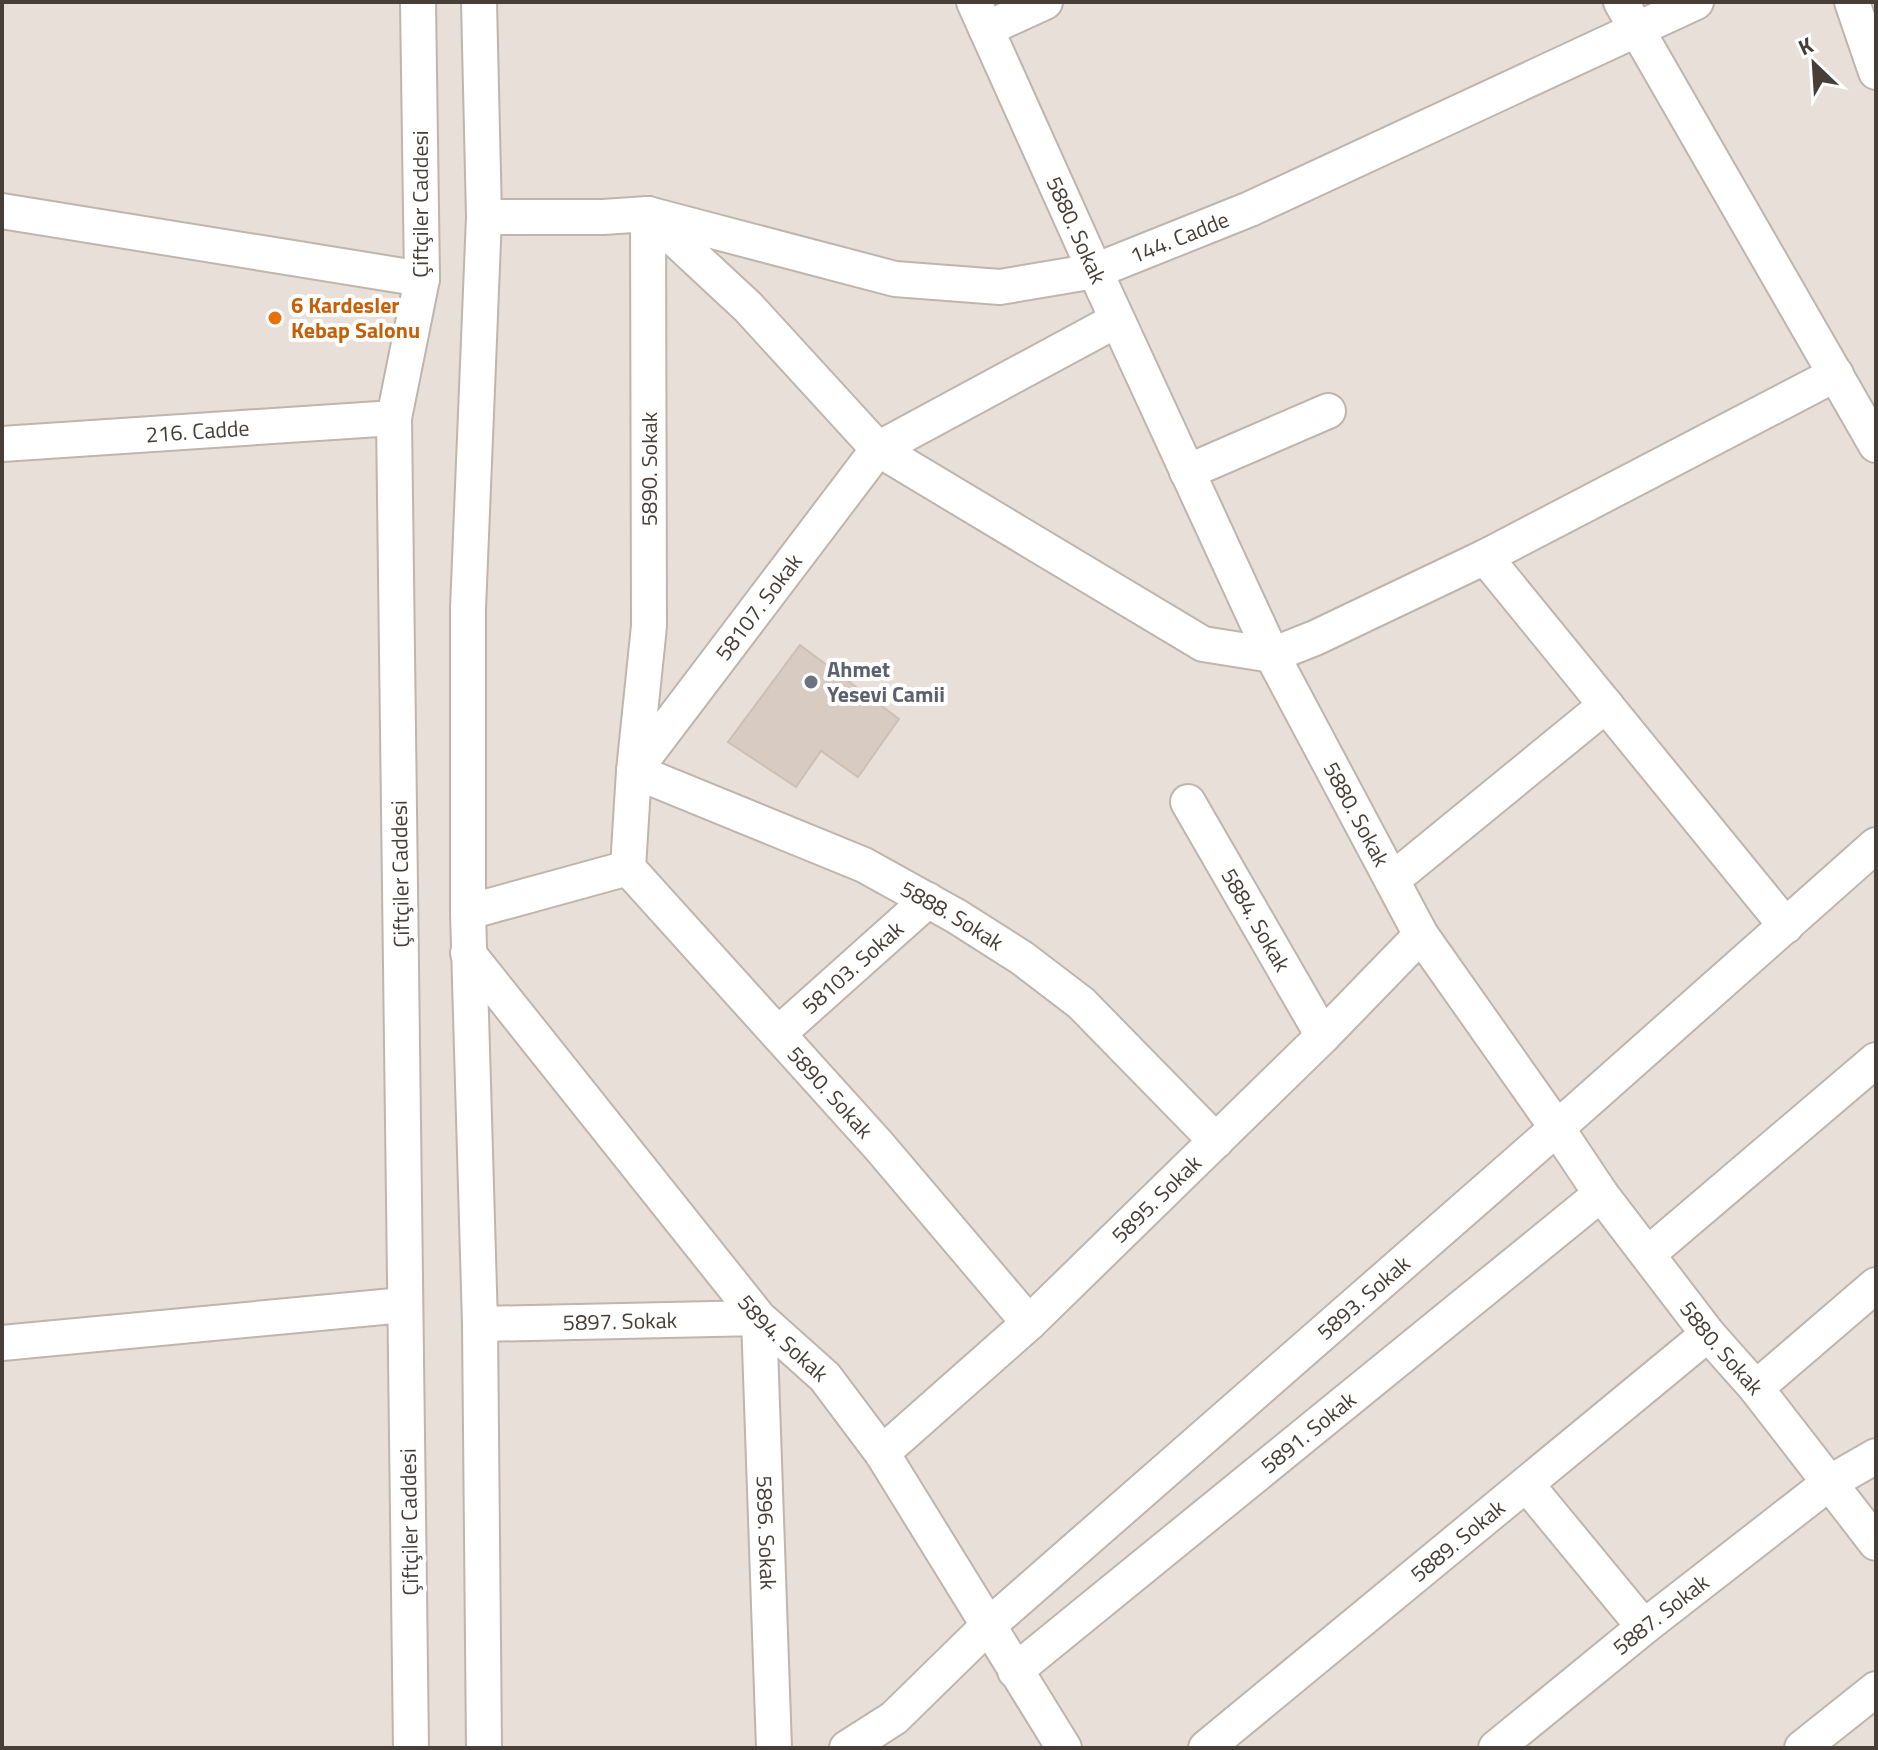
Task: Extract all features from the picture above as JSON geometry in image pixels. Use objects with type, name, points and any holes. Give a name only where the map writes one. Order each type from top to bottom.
[{"type":"street","name":"Çiftçiler Caddesi","points":[[411,1748],[394,418],[422,279],[417,2]]},
{"type":"street","points":[[479,2],[484,217],[468,609],[468,953],[480,1324],[484,1748]]},
{"type":"street","points":[[980,16],[1045,2]]},
{"type":"street","name":"144. Cadde","points":[[484,217],[648,214],[895,279],[1000,287],[1095,271],[1250,209],[1630,16],[1696,2]]},
{"type":"street","points":[[1852,2],[1876,72]]},
{"type":"street","name":"5880. Sokak","points":[[980,16],[1272,655],[1421,935],[1601,1194],[1708,1334],[1756,1388],[1876,1543]]},
{"type":"street","points":[[1630,16],[1876,445]]},
{"type":"street","points":[[2,211],[422,279]]},
{"type":"street","points":[[648,214],[748,307],[878,449],[1203,644],[1272,655],[1315,638],[1485,557],[1836,374]]},
{"type":"street","name":"5890. Sokak","points":[[634,771],[649,626],[648,214]]},
{"type":"street","name":"58107. Sokak","points":[[634,771],[878,449],[1117,320]]},
{"type":"street","points":[[1187,472],[1328,411]]},
{"type":"street","name":"216. Cadde","points":[[2,444],[394,418]]},
{"type":"street","points":[[1485,557],[1786,926]]},
{"type":"street","points":[[1392,880],[1606,705]]},
{"type":"street","points":[[468,912],[628,868],[634,771]]},
{"type":"street","name":"5888. Sokak","points":[[634,771],[864,865],[1022,958],[1081,1003],[1216,1141]]},
{"type":"street","name":"5884. Sokak","points":[[1188,802],[1323,1036]]},
{"type":"street","name":"5893. Sokak","points":[[847,1748],[894,1718],[988,1626],[1876,845]]},
{"type":"street","name":"5890. Sokak","points":[[628,868],[879,1146],[1029,1323]]},
{"type":"street","name":"58103. Sokak","points":[[778,1034],[928,900]]},
{"type":"street","name":"5895. Sokak","points":[[882,1453],[1029,1323],[1323,1036],[1421,935]]},
{"type":"street","name":"5894. Sokak","points":[[468,953],[759,1318],[825,1377],[882,1453],[1064,1748]]},
{"type":"street","points":[[1648,1254],[1876,1060]]},
{"type":"street","name":"5891. Sokak","points":[[1015,1671],[1601,1194]]},
{"type":"street","points":[[1756,1388],[1876,1285]]},
{"type":"street","points":[[2,1343],[404,1305]]},
{"type":"street","name":"5897. Sokak","points":[[480,1324],[759,1318]]},
{"type":"street","name":"5896. Sokak","points":[[759,1318],[774,1748]]},
{"type":"street","name":"5889. Sokak","points":[[1206,1748],[1708,1334]]},
{"type":"street","name":"5887. Sokak","points":[[1496,1748],[1644,1627],[1829,1483],[1876,1456]]},
{"type":"street","points":[[1527,1485],[1644,1627]]},
{"type":"street","points":[[1802,1748],[1876,1689]]},
{"type":"shaded area","points":[[2,2],[1876,2],[1876,1748],[2,1748]]},
{"type":"building","name":"Ahmet Yesevi Camii","points":[[800,645],[899,719],[858,777],[821,751],[796,787],[728,742]]},
{"type":"place","name":"6 Kardesler Kebap Salonu","points":[[275,318]]},
{"type":"place","name":"Ahmet Yesevi Camii","points":[[811,682]]}]
